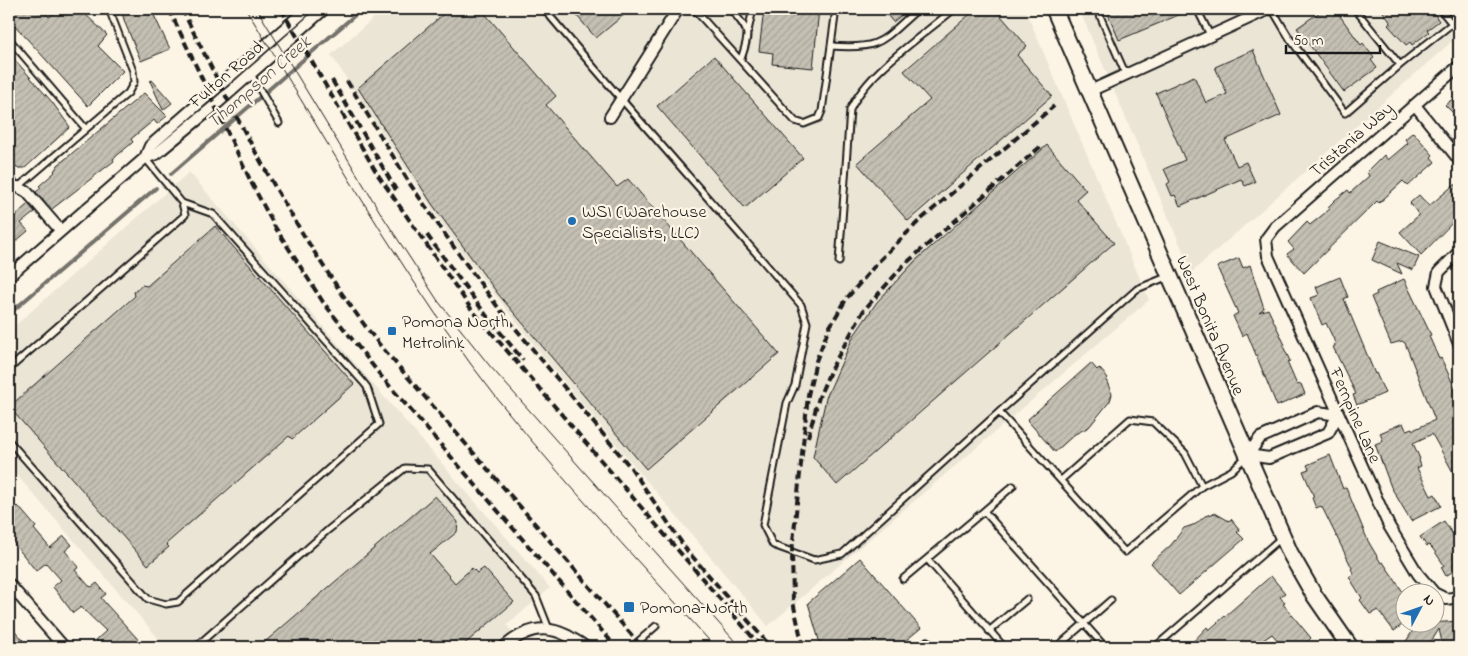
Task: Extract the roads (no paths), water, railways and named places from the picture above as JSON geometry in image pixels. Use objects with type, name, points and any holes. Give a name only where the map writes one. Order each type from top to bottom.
[{"type":"main road","name":"West Bonita Avenue","points":[[1054,9],[1283,536],[1314,595],[1350,647]]},
{"type":"street","name":"Fulton Road","points":[[145,158],[150,146],[306,9]]},
{"type":"street","name":"Fulton Road","points":[[9,276],[145,158],[156,154],[253,78],[324,9]]},
{"type":"street","points":[[610,117],[678,9]]},
{"type":"street","points":[[1090,91],[1271,9]]},
{"type":"street","name":"Tristania Way","points":[[1266,239],[1275,227],[1459,66]]},
{"type":"street","points":[[1415,105],[1459,160]]},
{"type":"street","points":[[18,188],[27,192],[61,231]]},
{"type":"street","name":"Fernpine Lane","points":[[1266,239],[1268,256],[1388,526],[1418,574],[1426,584]]},
{"type":"street","points":[[1459,252],[1439,272],[1436,286],[1459,344]]},
{"type":"street","points":[[1318,412],[1338,415],[1328,433],[1269,458],[1248,455],[1260,438],[1304,418],[1318,412]]},
{"type":"street","points":[[9,584],[64,647]]},
{"type":"street","name":"Fernpine Lane","points":[[1446,599],[1459,597]]},
{"type":"street","points":[[504,647],[517,636],[535,628],[549,629],[565,635],[585,647]]},
{"type":"lane","points":[[9,195],[128,92],[134,82],[133,71],[109,9]]},
{"type":"lane","points":[[544,9],[801,306],[807,323],[795,385],[787,402],[763,525],[773,545],[814,560],[842,554],[1136,289],[1170,275]]},
{"type":"lane","points":[[694,9],[795,121],[804,124],[819,118],[836,9]]},
{"type":"lane","points":[[731,9],[748,31]]},
{"type":"lane","points":[[741,59],[749,37],[748,31],[752,9]]},
{"type":"lane","points":[[831,46],[857,48],[879,43],[918,9]]},
{"type":"lane","points":[[839,262],[850,110],[855,99],[877,74],[954,9]]},
{"type":"lane","points":[[1097,9],[1126,75]]},
{"type":"lane","points":[[1197,9],[1211,37]]},
{"type":"lane","points":[[1271,9],[1290,39],[1345,113],[1400,65],[1459,18]]},
{"type":"lane","points":[[1355,9],[1400,65]]},
{"type":"lane","points":[[1440,9],[1453,24]]},
{"type":"lane","points":[[9,39],[86,129]]},
{"type":"lane","points":[[253,78],[279,123]]},
{"type":"lane","points":[[9,369],[184,216],[182,204],[145,158]]},
{"type":"lane","points":[[9,177],[18,188]]},
{"type":"lane","points":[[9,441],[148,599],[166,604],[178,602],[379,424],[367,388],[363,382],[217,218],[213,214],[182,204]]},
{"type":"lane","points":[[999,412],[1125,552],[1202,486],[1231,471],[1248,455]]},
{"type":"lane","points":[[1060,480],[1130,419],[1152,422],[1185,453],[1202,486]]},
{"type":"lane","points":[[200,647],[199,644],[299,556],[405,468],[428,469],[536,596],[549,629]]},
{"type":"lane","points":[[903,579],[1013,486]]},
{"type":"lane","points":[[984,511],[1105,647]]},
{"type":"lane","points":[[1155,647],[1283,536]]},
{"type":"lane","points":[[927,559],[1004,647]]},
{"type":"lane","points":[[989,631],[1027,599]]},
{"type":"lane","points":[[1057,647],[1111,600]]},
{"type":"lane","points":[[632,647],[656,626]]},
{"type":"lane","points":[[920,647],[927,641],[932,647]]},
{"type":"waterway","name":"Thompson Creek","points":[[171,174],[362,9]]},
{"type":"waterway","name":"Thompson Creek","points":[[9,314],[156,188]]},
{"type":"tram line","points":[[246,9],[382,233],[470,363],[558,472],[715,647]]},
{"type":"tram line","points":[[257,9],[380,212],[438,301],[489,365],[740,647]]},
{"type":"railway","points":[[169,9],[252,184],[275,227],[323,302],[381,376],[616,647]]},
{"type":"railway","points":[[182,9],[248,139],[296,223],[350,305],[379,344],[642,647]]},
{"type":"railway","points":[[281,9],[378,175],[472,310],[761,647]]},
{"type":"railway","points":[[332,80],[396,190]]},
{"type":"railway","points":[[347,81],[410,184],[458,253],[497,306],[631,468],[688,552]]},
{"type":"railway","points":[[803,647],[793,602],[792,552],[808,395],[816,361],[829,328],[847,298],[879,261],[918,222],[1054,106]]},
{"type":"railway","points":[[808,437],[819,397],[831,369],[864,310],[904,265],[1040,147]]},
{"type":"railway","points":[[427,235],[486,315],[523,360]]},
{"type":"railway","points":[[691,555],[771,647]]},
{"type":"place","name":"WSI (Warehouse Specialists, LLC)","points":[[572,221]]},
{"type":"place","name":"Pomona North Metrolink","points":[[392,331]]},
{"type":"place","name":"Pomona–North","points":[[629,607]]}]
